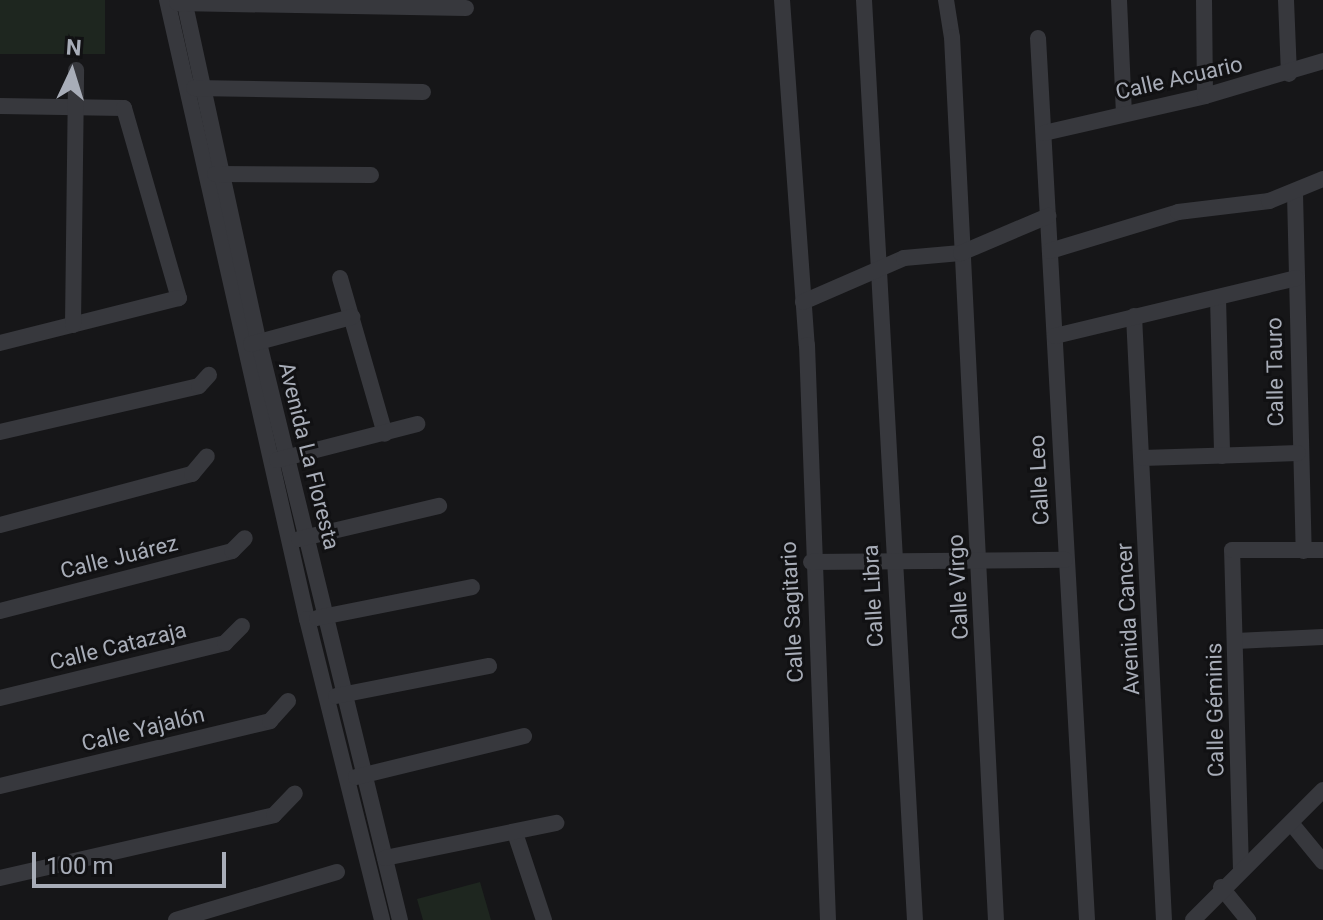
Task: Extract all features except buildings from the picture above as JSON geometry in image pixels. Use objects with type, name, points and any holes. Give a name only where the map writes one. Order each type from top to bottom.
[{"type":"street","name":"Calle Sagitario","points":[[782,0],[803,302],[811,562],[828,920]]},
{"type":"street","name":"Calle Libra","points":[[864,0],[915,920]]},
{"type":"street","name":"Calle Virgo","points":[[946,0],[979,559],[996,920]]},
{"type":"street","points":[[1119,0],[1124,114]]},
{"type":"street","points":[[1204,0],[1205,96]]},
{"type":"street","points":[[1286,0],[1289,74]]},
{"type":"street","points":[[176,2],[466,8]]},
{"type":"street","name":"Avenida La Floresta","points":[[176,2],[218,174],[252,344],[280,460],[307,539],[400,920]]},
{"type":"street","name":"Calle Leo","points":[[1038,38],[1087,920]]},
{"type":"street","name":"Calle Acuario","points":[[1044,133],[1205,96],[1289,74],[1323,61]]},
{"type":"street","points":[[73,325],[76,70]]},
{"type":"street","points":[[197,88],[423,92]]},
{"type":"street","points":[[0,106],[124,108],[179,298],[0,343]]},
{"type":"street","points":[[218,174],[371,175]]},
{"type":"street","points":[[1050,251],[1178,212],[1235,208],[1295,194],[1323,179]]},
{"type":"street","name":"Calle Tauro","points":[[1295,194],[1298,453],[1304,551]]},
{"type":"street","points":[[803,302],[926,253],[961,253],[1048,216]]},
{"type":"street","points":[[340,278],[385,434]]},
{"type":"street","points":[[1055,336],[1296,278]]},
{"type":"street","points":[[1218,298],[1222,456]]},
{"type":"street","name":"Avenida Cancer","points":[[1134,316],[1164,920]]},
{"type":"street","points":[[252,344],[352,317]]},
{"type":"street","points":[[0,432],[199,386],[209,375]]},
{"type":"street","points":[[280,460],[417,424]]},
{"type":"street","points":[[1142,458],[1298,453]]},
{"type":"street","points":[[0,525],[192,474],[207,456]]},
{"type":"street","name":"Avenida La Floresta","points":[[280,460],[289,538],[382,920]]},
{"type":"street","points":[[289,538],[307,539],[439,506]]},
{"type":"street","name":"Calle Juárez","points":[[0,611],[232,551],[245,538]]},
{"type":"street","name":"Calle Géminis","points":[[1241,870],[1232,550],[1304,551]]},
{"type":"street","points":[[1304,551],[1323,550]]},
{"type":"street","points":[[811,562],[1065,560]]},
{"type":"street","points":[[307,619],[472,587]]},
{"type":"street","name":"Calle Catazaja","points":[[0,698],[225,643],[242,626]]},
{"type":"street","points":[[1236,641],[1323,637]]},
{"type":"street","points":[[327,699],[489,666]]},
{"type":"street","name":"Calle Yajalón","points":[[0,786],[270,721],[288,701]]},
{"type":"street","points":[[347,778],[367,776],[524,736]]},
{"type":"street","points":[[1193,920],[1221,887],[1323,790]]},
{"type":"street","points":[[0,878],[274,815],[295,793]]},
{"type":"street","points":[[385,858],[556,823]]},
{"type":"street","points":[[1291,823],[1323,862]]},
{"type":"street","points":[[515,833],[544,920]]},
{"type":"street","points":[[176,920],[337,872]]},
{"type":"street","points":[[1221,887],[1248,920]]},
{"type":"shaded area","points":[[0,0],[105,0],[105,54],[0,54]]},
{"type":"shaded area","points":[[480,882],[491,920],[423,920],[417,899]]}]
